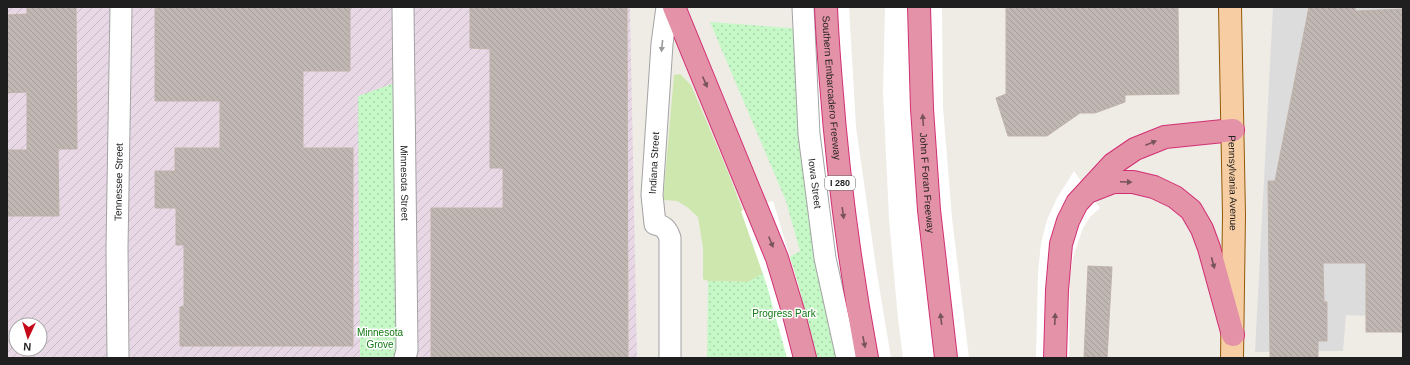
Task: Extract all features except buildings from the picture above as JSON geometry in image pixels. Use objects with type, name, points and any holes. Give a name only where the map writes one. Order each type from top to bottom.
[{"type":"highway","points":[[674,7],[757,206],[777,258],[805,358]]},
{"type":"highway","name":"Southern Embarcadero Freeway","points":[[826,7],[841,199],[867,358]]},
{"type":"highway","name":"John F Foran Freeway","points":[[919,7],[922,110],[929,210],[946,358]]},
{"type":"highway","points":[[1055,358],[1057,290],[1061,244],[1068,221],[1077,203],[1089,192],[1113,164],[1136,149],[1164,137],[1233,130]]},
{"type":"highway","points":[[1089,192],[1113,182],[1133,182],[1154,187],[1175,196],[1191,210],[1202,229],[1209,248],[1232,335]]},
{"type":"main road","name":"Pennsylvania Avenue","points":[[1230,7],[1234,215],[1232,358]]},
{"type":"street","name":"Tennessee Street","points":[[118,358],[117,248],[121,7]]},
{"type":"street","name":"Minnesota Street","points":[[403,7],[407,350],[405,358]]},
{"type":"street","name":"Indiana Street","points":[[667,7],[662,44],[652,195],[655,224],[668,230],[670,238],[670,358]]},
{"type":"street","name":"Iowa Street","points":[[803,7],[809,134],[825,258],[847,358]]},
{"type":"shaded area","points":[[7,7],[630,7],[637,358],[7,358]]},
{"type":"shaded area","points":[[1273,7],[1403,7],[1403,317],[1346,315],[1343,351],[1255,352]]},
{"type":"green space","name":"Progress Park","points":[[710,22],[803,29],[839,358],[707,358],[708,281],[748,282],[800,251],[786,201]]},
{"type":"green space","points":[[680,74],[691,85],[728,172],[766,272],[748,282],[708,281],[703,279],[703,248],[698,217],[687,207],[677,201],[663,200],[674,75]]},
{"type":"green space","name":"Minnesota Grove","points":[[395,83],[398,358],[360,358],[358,96]]},
{"type":"pier","points":[[796,7],[849,7],[856,127],[891,358],[838,358]]},
{"type":"pier","points":[[885,7],[942,7],[943,107],[952,218],[969,358],[903,358],[889,219],[883,91]]},
{"type":"pier","points":[[1074,171],[1100,208],[1090,217],[1083,228],[1073,257],[1070,276],[1069,358],[1036,358],[1038,272],[1041,243],[1047,220],[1057,198]]},
{"type":"pier","points":[[773,201],[799,287],[815,358],[787,358],[767,286],[741,211]]}]
